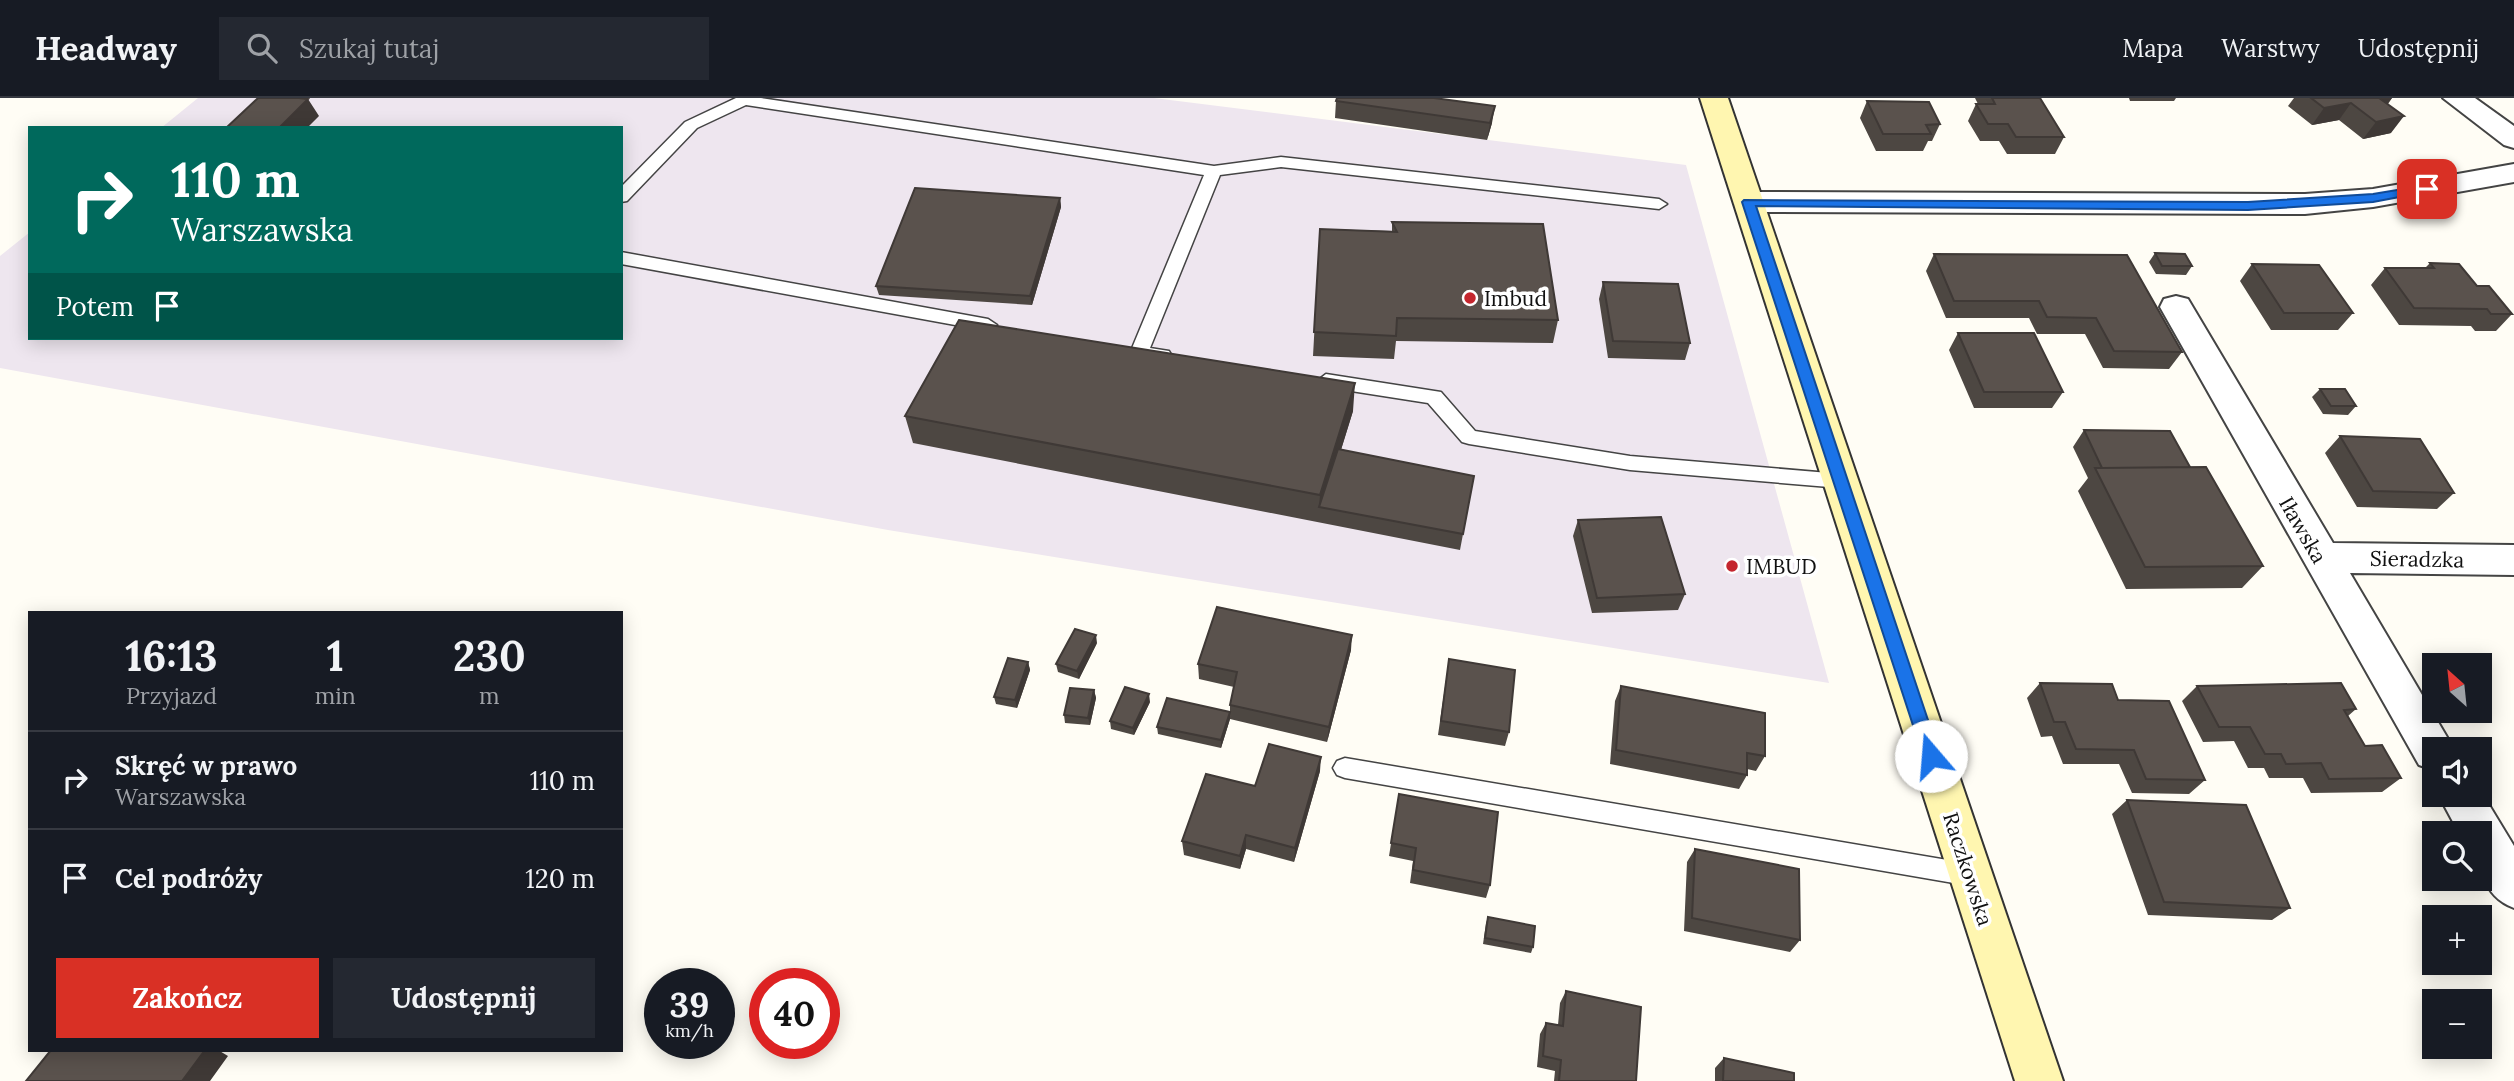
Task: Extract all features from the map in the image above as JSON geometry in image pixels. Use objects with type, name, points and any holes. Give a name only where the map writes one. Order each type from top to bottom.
[{"type":"street","name":"Raczkowska","points":[[1714,98],[2039,1081]]},
{"type":"street","points":[[2457,98],[2514,139]]},
{"type":"street","points":[[1749,202],[2305,204],[2373,198],[2514,173]]},
{"type":"street","name":"Iławska","points":[[2176,307],[2425,737]]},
{"type":"street","name":"Sieradzka","points":[[2319,558],[2514,560]]},
{"type":"street","points":[[2467,807],[2514,887]]},
{"type":"lane","points":[[623,195],[691,125],[744,100],[1214,171],[1281,162],[1659,204]]},
{"type":"lane","points":[[1180,359],[1133,351],[1214,171]]},
{"type":"lane","points":[[623,258],[1003,328]]},
{"type":"lane","points":[[1314,379],[1434,397],[1469,437],[1630,463],[1841,481]]},
{"type":"lane","points":[[1345,768],[1971,875]]},
{"type":"shaded area","points":[[198,98],[1154,98],[1686,165],[1829,683],[888,530],[0,368],[0,256],[28,234],[28,340],[623,340],[623,126],[163,126]]},
{"type":"building","points":[[258,98],[308,99],[281,126],[228,126]]},
{"type":"building","points":[[1337,98],[1434,98],[1495,106],[1490,123],[1336,101]]},
{"type":"building","points":[[1992,98],[2040,98],[2064,137],[2016,137],[2008,124],[1988,124],[1976,104],[1995,104]]},
{"type":"building","points":[[2311,98],[2379,98],[2404,116],[2376,122],[2351,103],[2324,108]]},
{"type":"building","points":[[1867,101],[1929,102],[1940,124],[1926,125],[1931,134],[1883,134]]},
{"type":"building","points":[[915,188],[1060,198],[1030,296],[876,286]]},
{"type":"building","points":[[1392,222],[1543,224],[1558,320],[1397,318],[1396,336],[1314,332],[1320,229],[1397,232]]},
{"type":"building","points":[[2155,253],[2185,254],[2192,266],[2162,266]]},
{"type":"building","points":[[1934,254],[2127,255],[2182,352],[2114,351],[2096,318],[2047,317],[2039,301],[1954,301]]},
{"type":"building","points":[[2430,263],[2459,264],[2477,286],[2489,286],[2512,314],[2491,314],[2487,309],[2414,308],[2385,268],[2434,268]]},
{"type":"building","points":[[2252,264],[2319,265],[2353,313],[2284,313]]},
{"type":"building","points":[[1603,282],[1678,284],[1690,343],[1613,341]]},
{"type":"building","points":[[959,320],[1355,383],[1320,495],[905,416]]},
{"type":"building","points":[[1958,333],[2034,333],[2063,392],[1984,392]]},
{"type":"building","points":[[2320,389],[2345,389],[2356,406],[2331,406]]},
{"type":"building","points":[[2084,430],[2170,431],[2190,467],[2102,468]]},
{"type":"building","points":[[2340,436],[2420,439],[2454,493],[2373,491]]},
{"type":"building","points":[[1338,449],[1474,476],[1463,534],[1319,507]]},
{"type":"building","points":[[2206,467],[2263,566],[2145,567],[2095,468]]},
{"type":"building","points":[[1661,517],[1685,594],[1597,598],[1578,520]]},
{"type":"building","points":[[1217,607],[1352,635],[1329,727],[1230,705],[1237,672],[1198,664]]},
{"type":"building","points":[[1075,629],[1096,635],[1077,671],[1056,664]]},
{"type":"building","points":[[1008,658],[1028,662],[1015,700],[994,697]]},
{"type":"building","points":[[1449,659],[1515,670],[1509,732],[1441,721]]},
{"type":"building","points":[[2040,683],[2112,684],[2118,700],[2169,701],[2205,780],[2146,779],[2134,750],[2076,749],[2065,722],[2054,722]]},
{"type":"building","points":[[2341,683],[2356,709],[2344,710],[2365,746],[2382,745],[2401,778],[2329,779],[2321,763],[2286,764],[2281,754],[2265,754],[2250,727],[2219,727],[2197,686]]},
{"type":"building","points":[[1621,686],[1765,713],[1765,756],[1747,753],[1747,775],[1616,750]]},
{"type":"building","points":[[1125,687],[1149,694],[1133,728],[1110,721]]},
{"type":"building","points":[[1070,688],[1094,690],[1088,718],[1064,715]]},
{"type":"building","points":[[1167,698],[1230,712],[1221,740],[1157,727]]},
{"type":"building","points":[[1269,744],[1321,757],[1295,848],[1246,835],[1240,856],[1182,841],[1206,774],[1255,786]]},
{"type":"building","points":[[1399,794],[1498,812],[1490,885],[1413,870],[1416,848],[1391,843]]},
{"type":"building","points":[[2127,800],[2246,805],[2290,908],[2164,902]]},
{"type":"building","points":[[1695,849],[1799,869],[1800,940],[1692,918]]},
{"type":"building","points":[[1488,917],[1535,926],[1533,947],[1485,938]]},
{"type":"building","points":[[1566,991],[1641,1007],[1636,1081],[1559,1081],[1561,1060],[1543,1056],[1546,1023],[1563,1026]]},
{"type":"building","points":[[49,1052],[204,1052],[182,1081],[26,1081]]},
{"type":"building","points":[[1724,1058],[1794,1073],[1794,1081],[1723,1081]]},
{"type":"place","name":"Imbud","points":[[1470,298]]},
{"type":"place","name":"IMBUD","points":[[1732,566]]},
{"type":"route","points":[[1931,756],[1749,202],[2248,206],[2373,198],[2427,189]]}]
